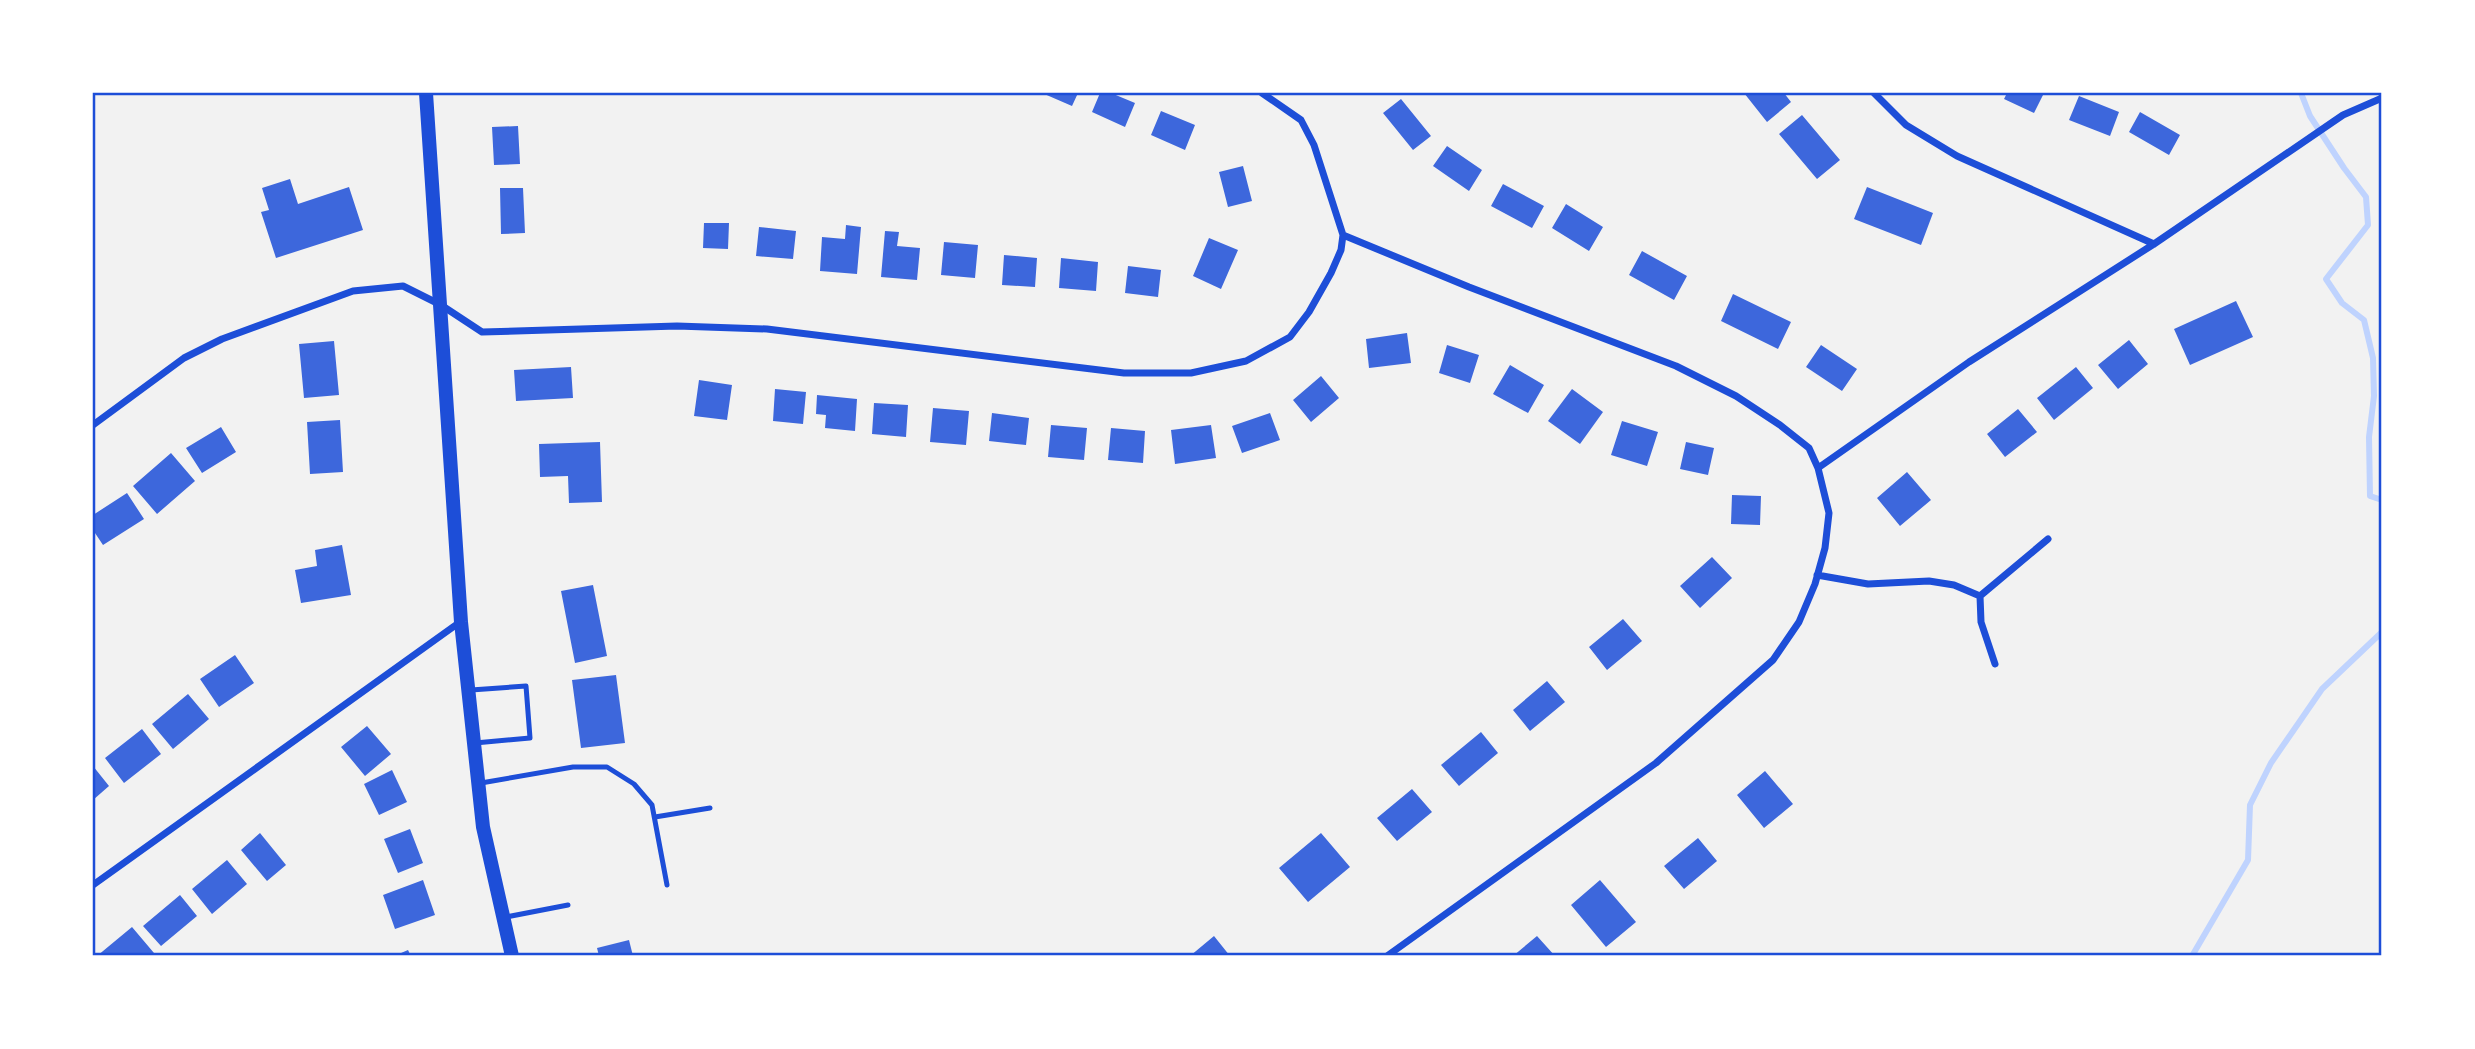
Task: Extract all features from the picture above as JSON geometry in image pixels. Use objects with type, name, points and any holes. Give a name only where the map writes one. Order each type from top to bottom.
[{"type":"main road","points":[[426,93],[461,622],[483,827],[512,956]]},
{"type":"street","points":[[93,425],[184,358],[212,343],[354,291],[403,286],[441,305],[482,332],[664,326],[767,328],[1124,373],[1191,373],[1246,362],[1290,337],[1309,312],[1331,273],[1341,250],[1343,235],[1314,145],[1301,120],[1262,93]]},
{"type":"street","points":[[1874,93],[1906,125],[1957,156],[2154,244]]},
{"type":"street","points":[[1818,468],[1969,362],[2154,244],[2343,115],[2382,98]]},
{"type":"street","points":[[1343,235],[1482,292],[1676,366],[1736,396],[1780,425],[1808,448],[1818,468],[1829,513],[1825,548],[1817,575],[1798,622],[1773,660],[1657,763],[1387,956]]},
{"type":"street","points":[[1980,596],[2048,539]]},
{"type":"street","points":[[1817,575],[1868,584],[1929,581],[1954,585],[1980,596]]},
{"type":"street","points":[[1980,596],[1981,622],[1995,664]]},
{"type":"street","points":[[93,886],[461,622]]},
{"type":"lane","points":[[468,691],[526,687],[530,738],[474,743]]},
{"type":"lane","points":[[478,784],[573,767],[607,767],[634,784],[652,804],[667,885]]},
{"type":"lane","points":[[655,817],[710,808]]},
{"type":"lane","points":[[503,917],[568,905]]},
{"type":"building","points":[[1042,93],[1078,93],[1072,106]]},
{"type":"building","points":[[1100,93],[1111,93],[1135,103],[1125,127],[1092,112]]},
{"type":"building","points":[[1744,93],[1784,93],[1791,102],[1767,122]]},
{"type":"building","points":[[2007,93],[2044,93],[2034,113],[2004,99]]},
{"type":"building","points":[[2079,96],[2119,112],[2110,136],[2069,120]]},
{"type":"building","points":[[1401,99],[1431,136],[1413,150],[1383,113]]},
{"type":"building","points":[[1161,111],[1195,125],[1185,150],[1151,135]]},
{"type":"building","points":[[2140,112],[2180,135],[2169,155],[2129,132]]},
{"type":"building","points":[[1802,115],[1840,160],[1817,179],[1779,134]]},
{"type":"building","points":[[518,126],[520,164],[494,165],[492,127]]},
{"type":"building","points":[[1447,146],[1482,170],[1469,191],[1433,166]]},
{"type":"building","points":[[1243,166],[1252,201],[1228,207],[1219,172]]},
{"type":"building","points":[[290,179],[298,204],[349,187],[363,230],[276,258],[261,212],[269,210],[262,188]]},
{"type":"building","points":[[1503,184],[1544,206],[1532,228],[1491,206]]},
{"type":"building","points":[[1867,187],[1933,213],[1921,245],[1854,219]]},
{"type":"building","points":[[500,188],[523,188],[525,233],[501,234]]},
{"type":"building","points":[[1566,204],[1603,227],[1589,251],[1552,228]]},
{"type":"building","points":[[704,223],[729,223],[728,249],[703,248]]},
{"type":"building","points":[[846,225],[861,227],[857,274],[820,271],[822,237],[845,239]]},
{"type":"building","points":[[759,227],[796,231],[793,259],[756,256]]},
{"type":"building","points":[[885,231],[899,232],[897,246],[920,248],[917,280],[881,277]]},
{"type":"building","points":[[1209,238],[1238,250],[1221,289],[1193,276]]},
{"type":"building","points":[[944,242],[978,245],[975,278],[941,275]]},
{"type":"building","points":[[1642,251],[1687,276],[1674,300],[1629,275]]},
{"type":"building","points":[[1004,255],[1037,258],[1035,287],[1002,285]]},
{"type":"building","points":[[1061,258],[1098,262],[1096,291],[1059,288]]},
{"type":"building","points":[[1128,266],[1161,270],[1158,297],[1125,293]]},
{"type":"building","points":[[1733,294],[1791,322],[1778,349],[1721,321]]},
{"type":"building","points":[[2236,301],[2253,337],[2190,365],[2174,329]]},
{"type":"building","points":[[1407,333],[1411,363],[1369,368],[1366,339]]},
{"type":"building","points":[[2129,340],[2148,364],[2118,389],[2098,365]]},
{"type":"building","points":[[334,341],[339,395],[304,398],[299,344]]},
{"type":"building","points":[[1447,345],[1479,355],[1470,383],[1439,373]]},
{"type":"building","points":[[1821,345],[1857,369],[1842,391],[1806,367]]},
{"type":"building","points":[[1510,365],[1544,385],[1528,413],[1493,394]]},
{"type":"building","points":[[571,367],[573,398],[516,401],[514,370]]},
{"type":"building","points":[[2076,367],[2093,388],[2054,420],[2037,398]]},
{"type":"building","points":[[1321,376],[1339,398],[1311,422],[1293,400]]},
{"type":"building","points":[[699,380],[732,385],[727,420],[694,416]]},
{"type":"building","points":[[775,389],[806,392],[803,424],[773,421]]},
{"type":"building","points":[[1572,389],[1603,412],[1580,444],[1548,421]]},
{"type":"building","points":[[817,395],[857,399],[855,431],[825,428],[826,415],[816,414]]},
{"type":"building","points":[[874,403],[908,405],[906,437],[872,434]]},
{"type":"building","points":[[933,408],[969,411],[966,445],[930,442]]},
{"type":"building","points":[[2018,409],[2037,432],[2005,457],[1987,434]]},
{"type":"building","points":[[992,413],[1029,418],[1026,445],[989,441]]},
{"type":"building","points":[[1270,413],[1280,440],[1242,453],[1232,426]]},
{"type":"building","points":[[340,420],[343,472],[310,474],[307,422]]},
{"type":"building","points":[[1622,421],[1658,432],[1647,466],[1611,455]]},
{"type":"building","points":[[1051,425],[1087,428],[1084,460],[1048,457]]},
{"type":"building","points":[[1211,425],[1216,458],[1175,464],[1171,430]]},
{"type":"building","points":[[221,427],[236,452],[202,473],[186,448]]},
{"type":"building","points":[[1111,428],[1145,431],[1143,463],[1108,460]]},
{"type":"building","points":[[600,442],[602,502],[569,503],[568,476],[540,477],[539,444]]},
{"type":"building","points":[[1686,442],[1714,448],[1708,475],[1680,469]]},
{"type":"building","points":[[171,453],[195,481],[157,514],[133,486]]},
{"type":"building","points":[[1907,472],[1931,500],[1900,526],[1877,498]]},
{"type":"building","points":[[127,493],[144,519],[103,545],[93,530],[93,515]]},
{"type":"building","points":[[1732,495],[1761,496],[1760,525],[1731,524]]},
{"type":"building","points":[[342,545],[351,595],[301,603],[295,570],[317,566],[315,550]]},
{"type":"building","points":[[1712,557],[1732,578],[1700,608],[1680,586]]},
{"type":"building","points":[[593,585],[607,656],[575,663],[561,591]]},
{"type":"building","points":[[1623,619],[1642,641],[1607,670],[1589,647]]},
{"type":"building","points":[[235,655],[254,683],[219,707],[200,679]]},
{"type":"building","points":[[616,675],[625,743],[581,748],[572,680]]},
{"type":"building","points":[[1547,681],[1565,702],[1530,731],[1513,710]]},
{"type":"building","points":[[188,694],[209,719],[173,749],[152,724]]},
{"type":"building","points":[[367,726],[391,754],[365,776],[341,747]]},
{"type":"building","points":[[142,729],[161,754],[124,783],[105,758]]},
{"type":"building","points":[[1481,732],[1498,753],[1459,786],[1441,765]]},
{"type":"building","points":[[93,766],[109,786],[93,800]]},
{"type":"building","points":[[392,770],[407,802],[379,815],[364,784]]},
{"type":"building","points":[[1765,771],[1793,804],[1764,828],[1737,795]]},
{"type":"building","points":[[1412,789],[1432,812],[1397,841],[1377,818]]},
{"type":"building","points":[[410,829],[423,863],[398,873],[384,839]]},
{"type":"building","points":[[260,833],[286,865],[267,881],[241,850]]},
{"type":"building","points":[[1321,833],[1350,867],[1308,902],[1279,868]]},
{"type":"building","points":[[1698,838],[1717,861],[1684,889],[1664,866]]},
{"type":"building","points":[[227,860],[247,884],[212,914],[192,889]]},
{"type":"building","points":[[423,880],[435,915],[395,929],[383,895]]},
{"type":"building","points":[[1600,880],[1636,922],[1606,947],[1571,905]]},
{"type":"building","points":[[180,895],[197,916],[161,946],[143,926]]},
{"type":"building","points":[[132,927],[154,953],[150,956],[97,956]]},
{"type":"building","points":[[1214,936],[1230,956],[1190,956]]},
{"type":"building","points":[[1537,936],[1555,956],[1513,956]]},
{"type":"building","points":[[629,940],[633,956],[599,956],[597,948]]},
{"type":"building","points":[[408,950],[411,956],[394,956]]},
{"type":"waterway","points":[[2301,93],[2310,116],[2366,197],[2368,225],[2326,279],[2342,303],[2364,320],[2373,358],[2374,396],[2369,437],[2370,496],[2382,500]]},
{"type":"waterway","points":[[2192,956],[2248,860],[2250,805],[2271,763],[2322,689],[2382,632]]}]
